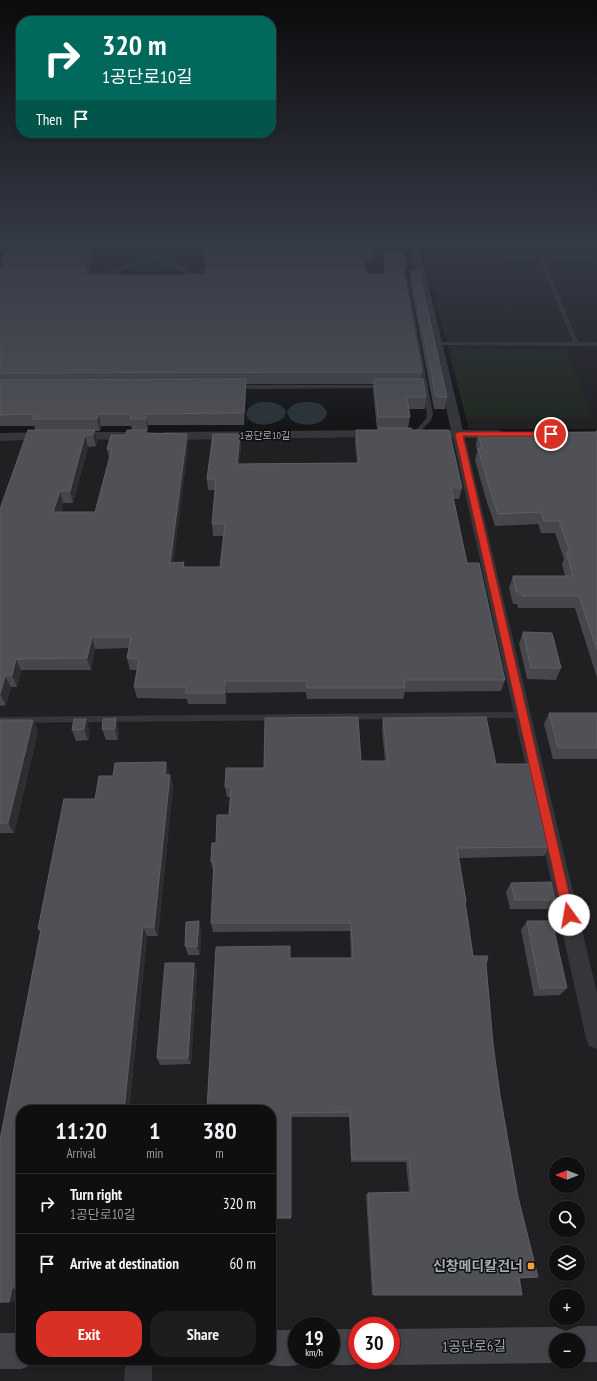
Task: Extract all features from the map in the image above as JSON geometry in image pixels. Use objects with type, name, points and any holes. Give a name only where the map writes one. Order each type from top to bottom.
[{"type":"street","points":[[429,306],[597,1038]]},
{"type":"street","name":"1공단로10길","points":[[0,437],[391,434]]},
{"type":"street","points":[[411,434],[512,434]]},
{"type":"street","points":[[585,1344],[597,1344]]},
{"type":"street","name":"1공단로6길","points":[[400,1347],[549,1345]]},
{"type":"street","points":[[276,1348],[288,1348]]},
{"type":"street","points":[[0,1351],[16,1351]]},
{"type":"street","points":[[138,1381],[139,1365]]},
{"type":"lane","points":[[411,306],[430,414],[429,419],[411,434]]},
{"type":"lane","points":[[561,306],[576,344]]},
{"type":"lane","points":[[438,344],[597,344]]},
{"type":"lane","points":[[230,387],[389,387]]},
{"type":"lane","points":[[418,387],[426,387]]},
{"type":"lane","points":[[0,720],[523,715]]},
{"type":"shaded area","points":[[438,306],[597,306],[597,429],[469,429]]},
{"type":"shaded area","points":[[565,349],[593,417],[466,418],[449,350]]},
{"type":"shaded area","points":[[272,402],[284,408],[286,411],[284,417],[270,424],[264,425],[253,422],[246,415],[248,409],[257,403]]},
{"type":"shaded area","points":[[308,402],[317,403],[324,408],[327,414],[324,419],[313,424],[306,425],[299,424],[289,417],[287,412],[293,405]]},
{"type":"shaded area","points":[[597,433],[597,1381],[0,1381],[0,437]]},
{"type":"building","points":[[0,306],[410,306],[422,372],[0,373]]},
{"type":"building","points":[[418,306],[427,306],[447,397],[436,397]]},
{"type":"building","points":[[246,379],[244,413],[146,414],[146,419],[130,419],[131,414],[98,414],[97,419],[32,419],[34,414],[0,415],[0,380]]},
{"type":"building","points":[[374,379],[423,379],[426,397],[407,397],[410,417],[378,417]]},
{"type":"building","points":[[379,428],[449,430],[462,488],[451,488],[467,563],[479,563],[505,680],[404,680],[405,688],[307,688],[307,681],[225,681],[225,693],[186,693],[186,687],[134,687],[139,659],[127,658],[131,637],[92,637],[87,658],[16,659],[12,675],[5,676],[0,694],[0,509],[28,430],[95,430],[93,435],[85,435],[70,491],[60,491],[53,512],[95,512],[112,449],[107,449],[111,435],[126,435],[127,430],[146,430],[146,433],[187,434],[170,563],[184,562],[183,567],[220,567],[225,524],[212,524],[216,479],[207,479],[213,434],[240,434],[237,464],[359,463],[356,430],[379,430]]},
{"type":"building","points":[[597,432],[597,650],[579,596],[522,596],[521,592],[516,592],[513,576],[573,576],[566,552],[570,552],[559,521],[544,521],[541,512],[498,514],[478,448],[482,448],[478,433]]},
{"type":"building","points":[[523,632],[552,633],[561,668],[531,668]]},
{"type":"building","points":[[549,713],[597,713],[597,748],[558,748]]},
{"type":"building","points":[[358,717],[361,761],[388,761],[383,718],[486,717],[496,764],[529,764],[549,847],[457,848],[473,956],[488,956],[486,964],[493,1044],[500,1095],[518,1197],[538,1277],[519,1278],[522,1295],[374,1295],[368,1193],[412,1192],[409,1159],[352,1159],[350,1112],[291,1113],[291,1217],[276,1217],[276,1105],[207,1105],[216,947],[290,946],[290,958],[353,958],[351,923],[211,923],[214,862],[211,862],[212,843],[216,843],[217,815],[229,815],[231,787],[225,787],[226,768],[264,768],[265,718]]},
{"type":"building","points":[[116,718],[115,729],[102,729],[103,719]]},
{"type":"building","points":[[74,719],[86,719],[84,729],[72,730]]},
{"type":"building","points":[[0,720],[33,720],[8,823],[0,823]]},
{"type":"building","points":[[166,762],[165,775],[170,775],[154,927],[143,927],[125,1105],[16,1105],[16,1288],[12,1288],[9,1302],[0,1302],[0,1140],[41,929],[38,929],[64,799],[95,799],[99,776],[113,776],[115,763]]},
{"type":"building","points":[[551,882],[555,900],[515,900],[511,883]]},
{"type":"building","points":[[199,921],[197,947],[185,946],[186,922]]},
{"type":"building","points":[[527,921],[552,921],[567,988],[540,988]]},
{"type":"building","points":[[165,963],[194,963],[188,1058],[157,1058]]},
{"type":"place","name":"신창메디칼건너","points":[[531,1266]]},
{"type":"route","points":[[551,434],[459,434],[569,915]]}]
